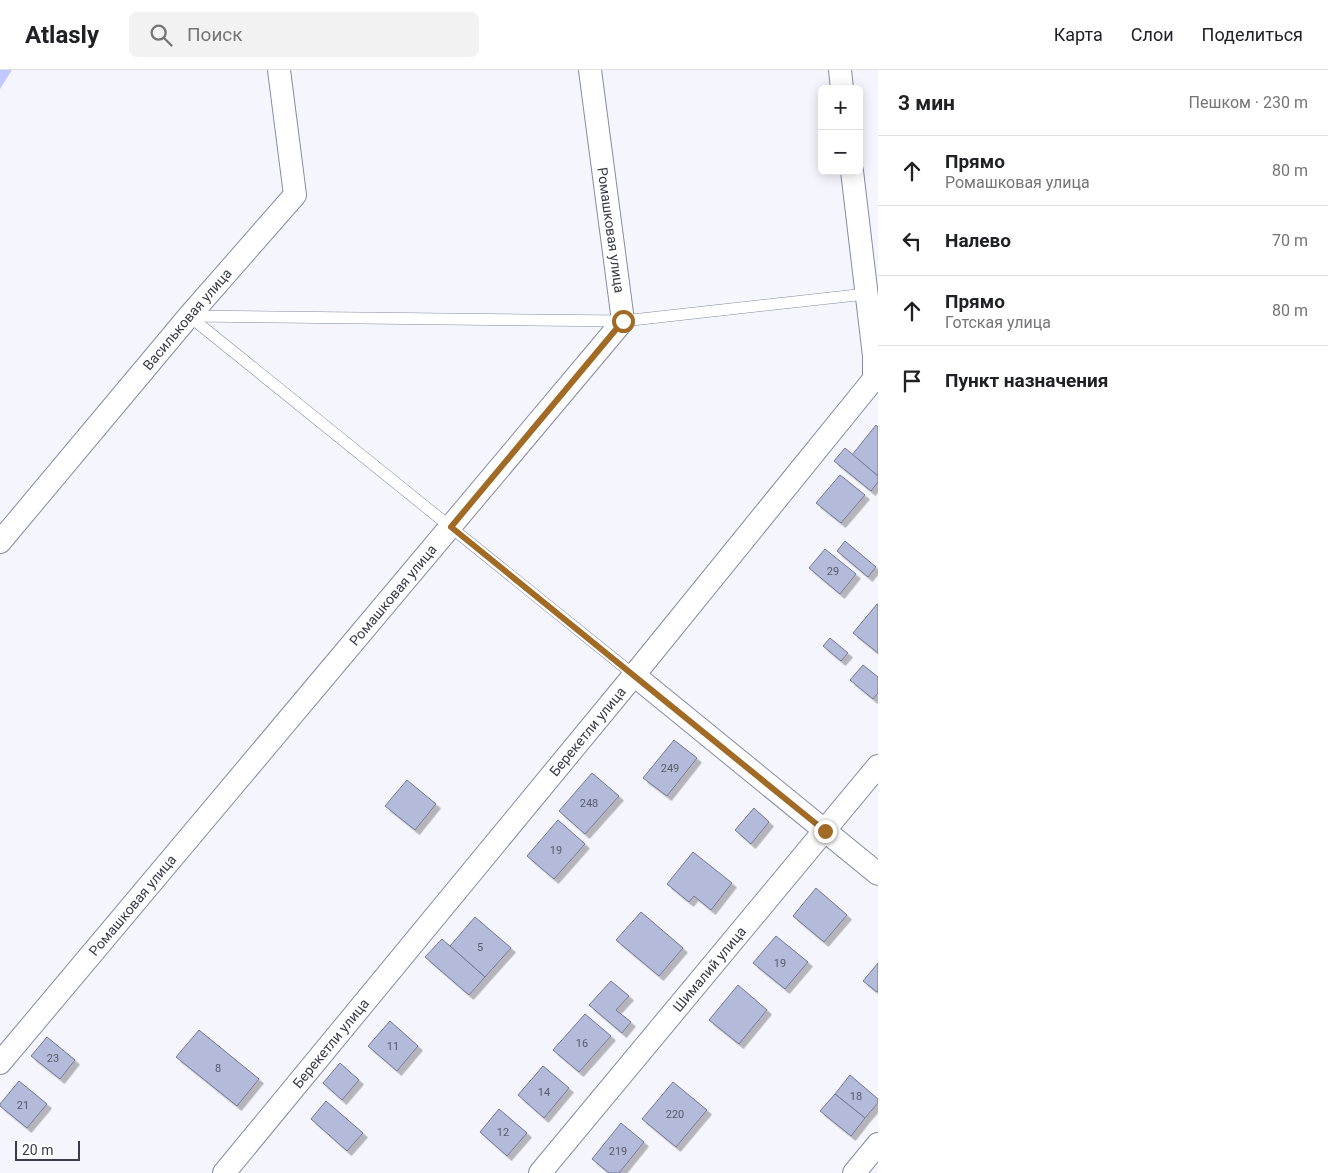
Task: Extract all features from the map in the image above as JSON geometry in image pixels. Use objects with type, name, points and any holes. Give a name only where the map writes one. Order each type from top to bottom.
[{"type":"street","name":"Васильковая улица","points":[[0,542],[189,316],[295,196],[279,70]]},
{"type":"street","name":"Ромашковая улица","points":[[0,1064],[623,321],[590,70]]},
{"type":"street","points":[[840,70],[842,85]]},
{"type":"street","name":"Берекетли улица","points":[[224,1173],[634,675],[874,379],[872,293],[853,175]]},
{"type":"street","points":[[634,675],[878,874]]},
{"type":"street","name":"Шималий улица","points":[[540,1173],[878,766]]},
{"type":"street","points":[[854,1173],[878,1144]]},
{"type":"lane","points":[[189,316],[623,321],[872,293]]},
{"type":"lane","points":[[189,316],[634,675]]},
{"type":"shaded area","points":[[0,70],[12,70],[0,89]]},
{"type":"building","points":[[876,425],[878,427],[878,476],[852,455]]},
{"type":"building","points":[[845,448],[878,476],[878,482],[871,491],[834,461]]},
{"type":"building","points":[[840,475],[865,495],[841,523],[816,503]]},
{"type":"building","points":[[845,541],[876,567],[868,577],[837,551]]},
{"type":"building","points":[[825,549],[856,574],[840,594],[809,568]]},
{"type":"building","points":[[878,604],[878,653],[853,633]]},
{"type":"building","points":[[830,638],[848,653],[841,661],[823,646]]},
{"type":"building","points":[[863,665],[878,677],[878,693],[873,699],[850,680]]},
{"type":"building","points":[[674,740],[697,758],[667,796],[643,778]]},
{"type":"building","points":[[592,773],[619,796],[585,834],[559,811]]},
{"type":"building","points":[[407,780],[436,804],[415,830],[385,806]]},
{"type":"building","points":[[754,808],[769,822],[751,844],[735,830]]},
{"type":"building","points":[[558,820],[585,844],[554,879],[527,856]]},
{"type":"building","points":[[693,852],[732,883],[711,910],[694,896],[689,902],[667,884]]},
{"type":"building","points":[[816,888],[847,915],[824,942],[793,916]]},
{"type":"building","points":[[641,912],[683,948],[659,976],[616,940]]},
{"type":"building","points":[[475,917],[511,948],[485,977],[450,946]]},
{"type":"building","points":[[776,936],[808,962],[785,989],[753,963]]},
{"type":"building","points":[[442,939],[485,977],[469,995],[425,957]]},
{"type":"building","points":[[878,963],[878,991],[877,992],[863,981]]},
{"type":"building","points":[[611,981],[629,996],[616,1010],[631,1022],[622,1033],[589,1005]]},
{"type":"building","points":[[738,985],[767,1010],[739,1044],[709,1020]]},
{"type":"building","points":[[585,1014],[611,1036],[579,1072],[553,1050]]},
{"type":"building","points":[[390,1021],[418,1046],[397,1071],[368,1046]]},
{"type":"building","points":[[199,1030],[259,1079],[237,1106],[176,1057]]},
{"type":"building","points":[[47,1037],[75,1060],[60,1079],[31,1056]]},
{"type":"building","points":[[340,1063],[359,1080],[342,1100],[323,1083]]},
{"type":"building","points":[[543,1066],[569,1088],[544,1118],[518,1095]]},
{"type":"building","points":[[850,1075],[878,1099],[878,1103],[865,1118],[835,1094]]},
{"type":"building","points":[[19,1081],[47,1104],[27,1128],[0,1106]]},
{"type":"building","points":[[673,1082],[707,1110],[676,1147],[642,1119]]},
{"type":"building","points":[[835,1094],[865,1118],[851,1136],[820,1111]]},
{"type":"building","points":[[326,1101],[363,1133],[347,1151],[311,1119]]},
{"type":"building","points":[[499,1109],[527,1133],[507,1156],[480,1132]]},
{"type":"building","points":[[621,1123],[644,1142],[619,1173],[609,1173],[592,1159]]},
{"type":"route","points":[[623,321],[451,527],[825,831]]}]
